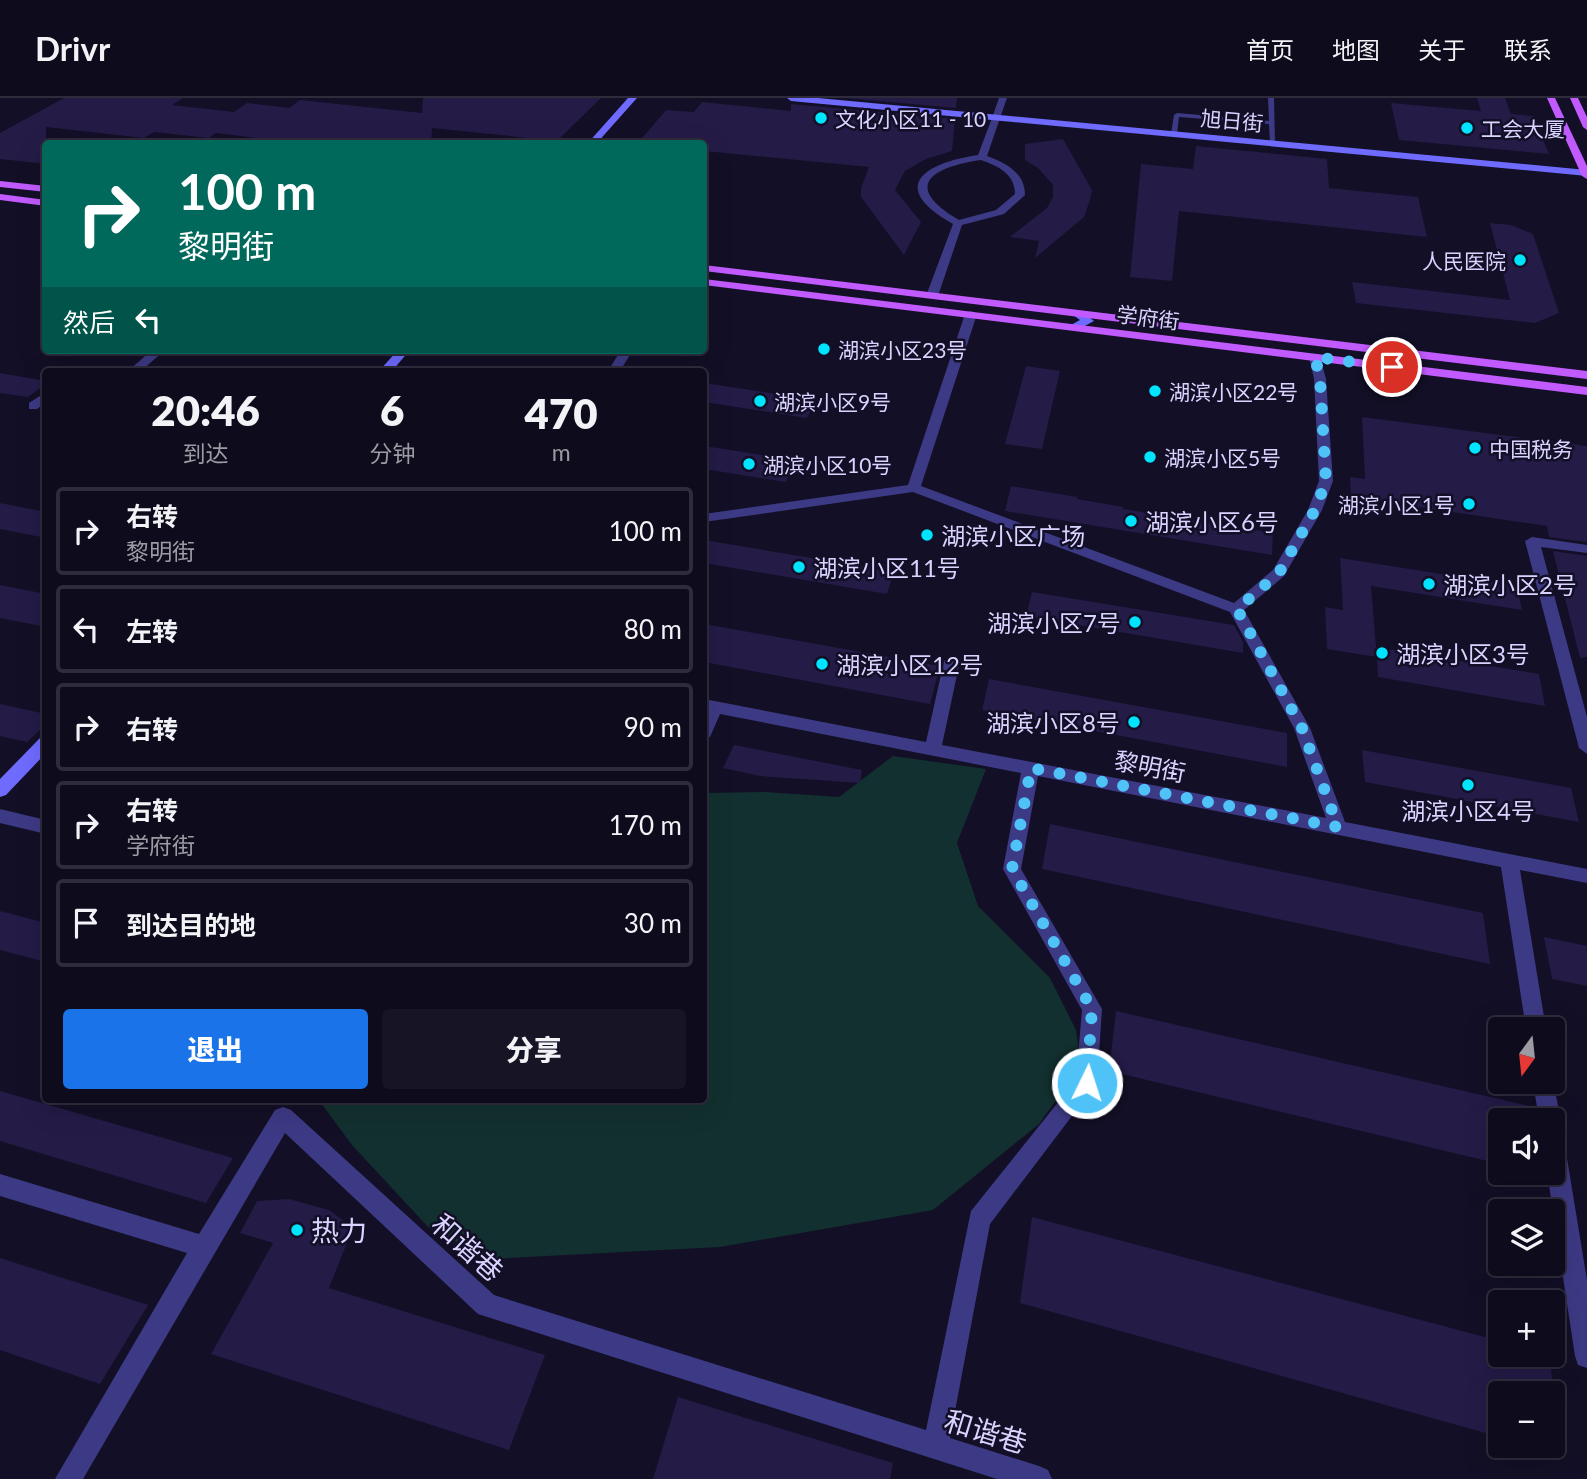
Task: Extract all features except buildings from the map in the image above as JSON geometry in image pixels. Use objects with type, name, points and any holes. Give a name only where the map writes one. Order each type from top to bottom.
[{"type":"main road","points":[[595,140],[633,98]]},
{"type":"main road","name":"旭日街","points":[[790,98],[848,101],[996,118],[1587,174]]},
{"type":"main road","points":[[1552,98],[1587,174]]},
{"type":"main road","points":[[1574,98],[1587,127]]},
{"type":"main road","points":[[0,184],[42,189]]},
{"type":"main road","points":[[0,197],[42,202]]},
{"type":"main road","name":"学府街","points":[[707,268],[1587,375]]},
{"type":"main road","name":"学府街","points":[[707,282],[1587,391]]},
{"type":"main road","points":[[1075,327],[1088,321],[1077,313]]},
{"type":"main road","points":[[388,368],[400,354]]},
{"type":"main road","points":[[0,790],[42,745]]},
{"type":"street","points":[[982,158],[1003,98]]},
{"type":"street","points":[[982,158],[998,164],[1018,179],[1021,186],[1020,195],[1000,212],[958,223],[936,213],[926,204],[920,193],[926,176],[962,160],[982,158]]},
{"type":"street","points":[[932,296],[958,223]]},
{"type":"street","points":[[914,488],[971,314]]},
{"type":"street","points":[[138,368],[154,354]]},
{"type":"street","points":[[1237,609],[1279,573],[1315,510],[1326,481],[1320,379],[1315,357]]},
{"type":"street","points":[[33,406],[42,399]]},
{"type":"street","points":[[707,518],[914,488],[1237,609],[1302,728],[1338,827]]},
{"type":"street","points":[[1587,549],[1532,541],[1587,748]]},
{"type":"street","points":[[933,749],[952,661]]},
{"type":"street","name":"黎明街","points":[[709,706],[1587,876]]},
{"type":"street","points":[[936,1447],[979,1219],[1087,1083],[1092,1009],[1012,869],[1031,768]]},
{"type":"street","points":[[0,816],[42,826]]},
{"type":"street","points":[[1509,861],[1534,1017]]},
{"type":"street","name":"和谐巷","points":[[68,1479],[284,1108],[487,1305],[1039,1479]]},
{"type":"street","points":[[0,1185],[204,1247]]},
{"type":"street","points":[[1560,1185],[1587,1356]]},
{"type":"lane","points":[[1271,98],[1273,144]]},
{"type":"lane","points":[[1174,134],[1177,115],[1272,123]]},
{"type":"green space","points":[[893,756],[986,769],[957,843],[978,906],[1050,978],[1076,1030],[1081,1065],[1039,1124],[933,1210],[720,1247],[491,1259],[429,1228],[352,1145],[321,1103],[707,1103],[707,793],[765,792],[839,797]]},
{"type":"place","name":"文化小区11 - 10","points":[[821,118]]},
{"type":"place","name":"工会大厦","points":[[1467,128]]},
{"type":"place","name":"人民医院","points":[[1520,260]]},
{"type":"place","name":"湖滨小区23号","points":[[824,349]]},
{"type":"place","name":"湖滨小区22号","points":[[1155,391]]},
{"type":"place","name":"湖滨小区9号","points":[[760,401]]},
{"type":"place","name":"中国税务","points":[[1475,448]]},
{"type":"place","name":"湖滨小区5号","points":[[1150,457]]},
{"type":"place","name":"湖滨小区10号","points":[[749,464]]},
{"type":"place","name":"湖滨小区1号","points":[[1469,504]]},
{"type":"place","name":"湖滨小区6号","points":[[1131,521]]},
{"type":"place","name":"湖滨小区广场","points":[[927,535]]},
{"type":"place","name":"湖滨小区11号","points":[[799,567]]},
{"type":"place","name":"湖滨小区2号","points":[[1429,584]]},
{"type":"place","name":"湖滨小区7号","points":[[1135,622]]},
{"type":"place","name":"湖滨小区3号","points":[[1382,653]]},
{"type":"place","name":"湖滨小区12号","points":[[822,664]]},
{"type":"place","name":"湖滨小区8号","points":[[1134,722]]},
{"type":"place","name":"湖滨小区4号","points":[[1468,785]]},
{"type":"place","name":"热力","points":[[297,1230]]},
{"type":"route","points":[[1087,1083],[1092,1009],[1012,869],[1031,768],[1338,827],[1302,728],[1237,609],[1279,573],[1315,510],[1326,481],[1320,379],[1315,357],[1392,367]]}]
